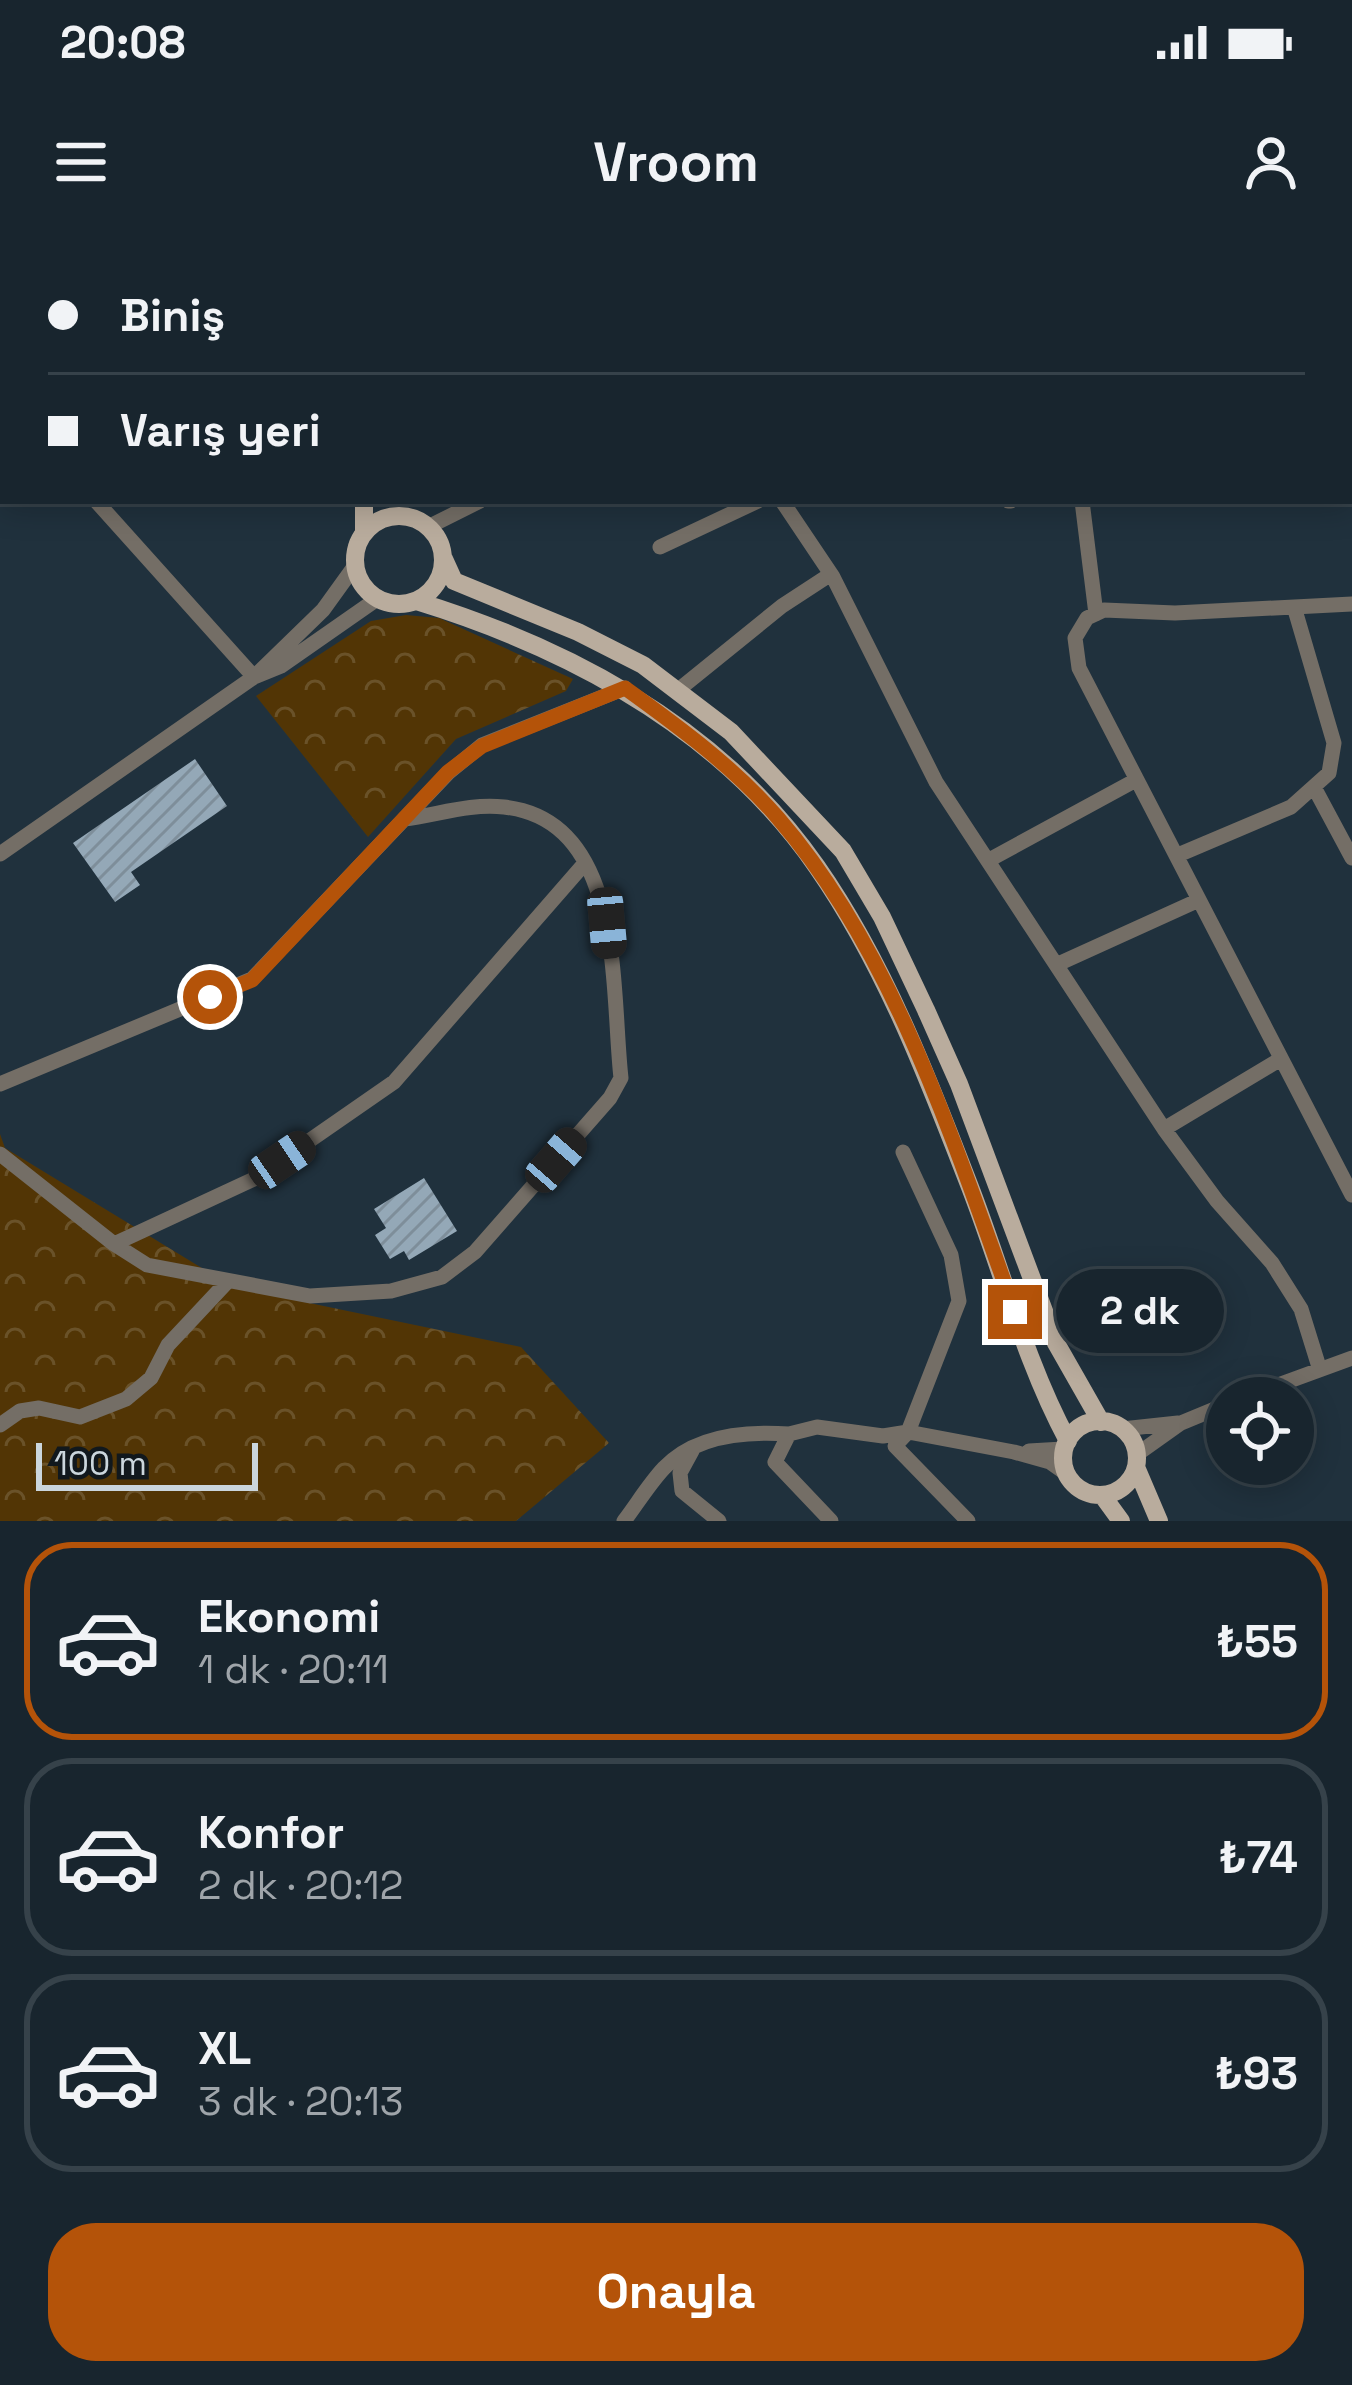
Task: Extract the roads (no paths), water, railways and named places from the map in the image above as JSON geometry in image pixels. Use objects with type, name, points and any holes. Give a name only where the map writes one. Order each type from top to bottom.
[{"type":"main road","points":[[364,504],[364,532],[354,567],[366,591],[389,604],[416,601],[481,621],[625,688],[728,768],[776,816],[817,867],[906,1030],[1066,1445],[1067,1474],[1078,1489],[1102,1496],[1121,1521]]},
{"type":"main road","points":[[364,532],[404,508],[428,526],[441,544],[454,581],[578,632],[643,665],[730,732],[842,851],[882,917],[959,1084],[1056,1342],[1101,1422]]},
{"type":"main road","points":[[416,601],[436,584],[444,559]]},
{"type":"main road","points":[[1066,1445],[1082,1426],[1101,1422],[1122,1430],[1130,1438],[1159,1521]]},
{"type":"main road","points":[[1102,1496],[1124,1487],[1136,1461]]},
{"type":"street","points":[[99,504],[254,677]]},
{"type":"street","points":[[428,526],[474,504]]},
{"type":"street","points":[[660,548],[752,504]]},
{"type":"street","points":[[784,504],[831,574],[936,782],[1164,1129],[1282,1278],[1301,1309],[1318,1367]]},
{"type":"street","points":[[1082,504],[1096,614]]},
{"type":"street","points":[[0,854],[254,677],[323,610],[354,567]]},
{"type":"street","points":[[677,691],[782,606],[831,574]]},
{"type":"street","points":[[254,677],[281,666],[377,599]]},
{"type":"street","points":[[1352,604],[1175,613],[1104,610],[1087,618],[1075,638],[1079,668],[1352,1195]]},
{"type":"street","points":[[1178,855],[1291,807],[1329,773],[1334,743],[1295,610]]},
{"type":"street","points":[[0,1084],[252,980],[448,772],[482,746],[625,688]]},
{"type":"street","points":[[989,860],[1136,780]]},
{"type":"street","points":[[1315,789],[1352,858]]},
{"type":"street","points":[[0,1154],[114,1244],[147,1264],[227,1282],[310,1296],[391,1291],[442,1277],[475,1252],[610,1098],[621,1078],[607,923],[596,880],[573,843],[535,814],[471,806],[404,819]]},
{"type":"street","points":[[114,1244],[254,1179],[394,1082],[585,863]]},
{"type":"street","points":[[1058,964],[1199,900]]},
{"type":"street","points":[[1164,1129],[1279,1060]]},
{"type":"street","points":[[903,1152],[951,1255],[959,1301],[908,1432],[895,1446],[968,1521]]},
{"type":"street","points":[[0,1425],[20,1411],[39,1408],[80,1417],[126,1399],[151,1378],[168,1346],[227,1282]]},
{"type":"street","points":[[1294,1377],[1352,1358]]},
{"type":"street","points":[[1122,1430],[1181,1423],[1206,1413]]},
{"type":"street","points":[[1136,1461],[1181,1423]]},
{"type":"street","points":[[624,1521],[666,1465],[693,1448],[730,1436],[789,1434],[817,1427],[883,1436],[908,1432],[1014,1452],[1050,1462],[1067,1474]]},
{"type":"street","points":[[789,1434],[775,1462],[831,1521]]},
{"type":"street","points":[[1014,1452],[1066,1445]]},
{"type":"street","points":[[693,1448],[680,1473],[682,1491],[719,1521]]}]
